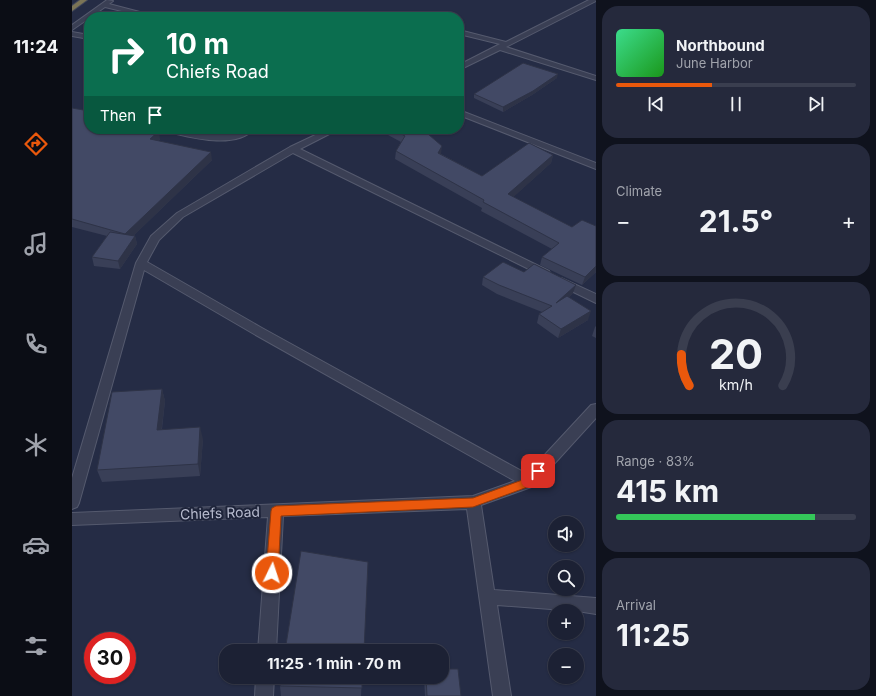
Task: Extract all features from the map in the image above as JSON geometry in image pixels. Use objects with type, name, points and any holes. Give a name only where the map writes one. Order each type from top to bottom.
[{"type":"highway","points":[[72,9],[84,0]]},
{"type":"street","points":[[94,12],[110,0]]},
{"type":"street","points":[[464,66],[594,0]]},
{"type":"street","points":[[103,5],[134,12]]},
{"type":"street","points":[[72,28],[84,19]]},
{"type":"street","points":[[72,34],[84,36]]},
{"type":"street","points":[[464,34],[596,78]]},
{"type":"street","points":[[464,114],[596,166]]},
{"type":"street","points":[[193,134],[220,138],[241,134]]},
{"type":"street","points":[[72,503],[141,262],[155,238],[180,215],[293,150],[325,134]]},
{"type":"street","points":[[293,150],[445,223],[596,299]]},
{"type":"street","points":[[141,262],[258,331],[529,482]]},
{"type":"street","name":"Chiefs Road","points":[[72,519],[473,502],[529,482],[596,409]]},
{"type":"street","points":[[473,502],[502,696]]},
{"type":"street","points":[[267,644],[276,511]]},
{"type":"street","points":[[487,597],[596,606]]},
{"type":"street","points":[[264,696],[265,684]]},
{"type":"building","points":[[523,63],[558,74],[533,91],[503,107],[474,94]]},
{"type":"building","points":[[72,108],[84,110],[84,134],[156,134],[150,139],[211,152],[125,234],[72,219]]},
{"type":"building","points":[[401,134],[428,134],[442,146],[438,153],[482,176],[529,143],[553,155],[508,194],[572,227],[582,220],[596,226],[596,266],[585,277],[542,257],[559,243],[483,202],[484,200],[396,151],[405,136]]},
{"type":"building","points":[[110,232],[135,236],[118,261],[92,257]]},
{"type":"building","points":[[503,262],[524,272],[534,264],[576,285],[556,303],[567,296],[591,311],[561,329],[539,314],[552,306],[483,277]]},
{"type":"building","points":[[162,389],[157,430],[200,427],[198,464],[97,470],[112,392]]},
{"type":"building","points":[[301,551],[368,562],[364,644],[286,644]]},
{"type":"building","points":[[449,669],[458,669],[461,696],[427,696],[426,684],[449,684]]},
{"type":"building","points":[[280,684],[362,684],[362,688],[280,686]]},
{"type":"route","points":[[272,573],[276,511],[473,502],[529,482],[538,471]]}]
